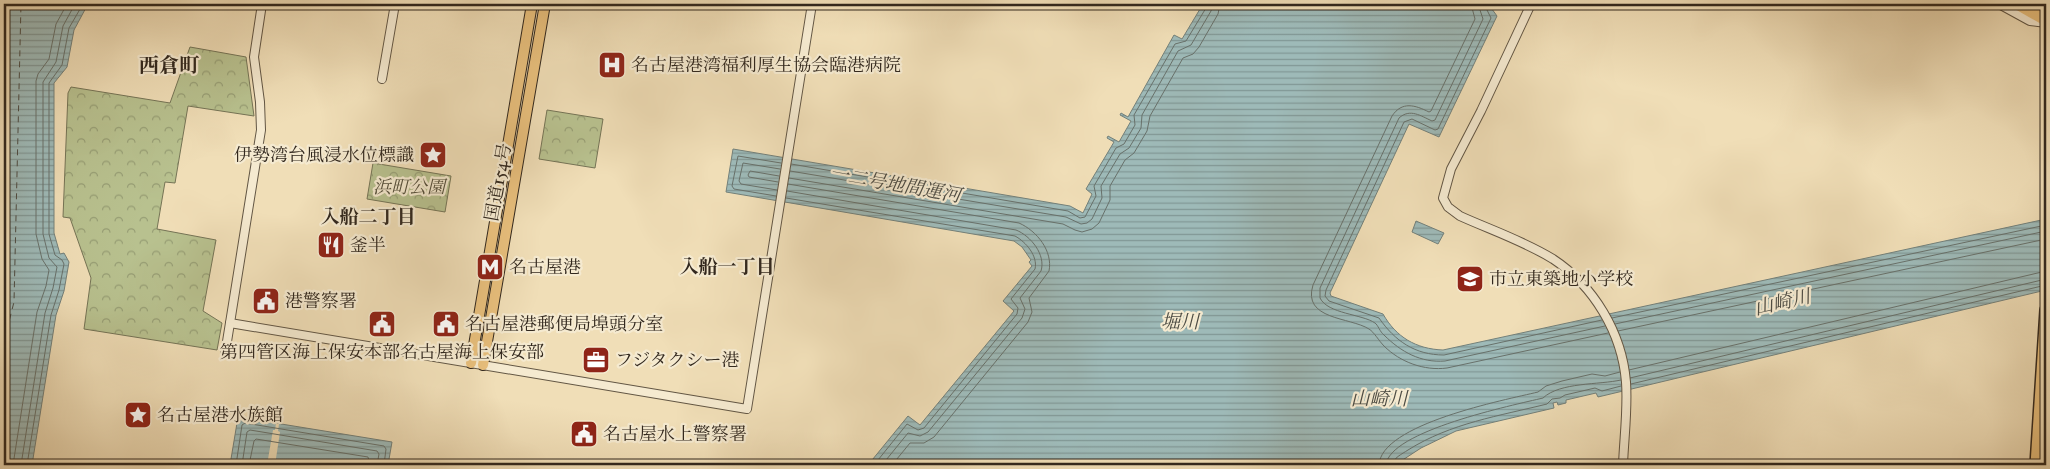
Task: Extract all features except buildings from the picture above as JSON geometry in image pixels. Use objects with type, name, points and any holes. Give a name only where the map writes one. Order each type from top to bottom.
[{"type":"highway","name":"国道154号","points":[[471,363],[532,4]]},
{"type":"highway","name":"国道154号","points":[[484,365],[545,4]]},
{"type":"highway","points":[[2016,4],[2046,22]]},
{"type":"highway","points":[[2034,4],[2046,10]]},
{"type":"highway","points":[[2036,465],[2046,310]]},
{"type":"main road","points":[[2036,465],[2046,344]]},
{"type":"main road","points":[[2042,465],[2046,411]]},
{"type":"street","points":[[225,354],[261,130],[260,102],[254,57],[262,4]]},
{"type":"street","points":[[382,79],[395,4]]},
{"type":"street","points":[[230,323],[747,409],[812,4]]},
{"type":"street","points":[[1531,4],[1481,111],[1451,169],[1443,198],[1448,207],[1460,216],[1552,259],[1573,274],[1595,299],[1612,329],[1621,352],[1627,396],[1623,465]]},
{"type":"street","points":[[1999,4],[2030,21],[2046,22]]},
{"type":"green space","points":[[190,47],[246,57],[254,116],[188,106],[175,183],[165,182],[157,229],[216,240],[203,311],[222,323],[217,350],[84,329],[91,278],[70,218],[63,217],[68,93],[71,87],[170,103]]},
{"type":"green space","points":[[547,110],[603,119],[595,168],[539,159]]},
{"type":"green space","name":"浜町公園","points":[[373,163],[451,176],[445,212],[367,199]]},
{"type":"water","points":[[4,4],[88,4],[74,30],[67,67],[54,83],[54,233],[60,254],[64,253],[69,262],[64,291],[56,315],[32,465],[4,465]]},
{"type":"water","name":"堀川","points":[[1203,4],[1490,4],[1497,16],[1439,137],[1409,124],[1330,293],[1331,296],[1383,314],[1401,335],[1424,347],[1443,350],[2046,219],[2046,290],[1598,397],[1596,393],[1566,400],[1566,403],[1558,405],[1557,402],[1553,403],[1554,408],[1456,431],[1421,448],[1395,465],[868,465],[908,416],[920,425],[1014,311],[1003,301],[1032,266],[1029,262],[1031,260],[1022,247],[1014,241],[726,192],[733,149],[1070,206],[1083,213],[1092,194],[1086,189],[1114,142],[1107,138],[1108,136],[1119,142],[1131,121],[1120,115],[1121,113],[1128,117],[1174,35],[1182,39]]},
{"type":"water","points":[[1416,221],[1444,233],[1438,244],[1412,232]]},
{"type":"water","points":[[238,417],[392,442],[388,465],[230,465]]},
{"type":"pier","points":[[276,423],[279,424],[278,431],[280,432],[275,465],[267,465],[273,430],[275,430]]},
{"type":"ferry route","points":[[4,341],[14,302],[21,4]]},
{"type":"place","name":"名古屋港湾福利厚生協会臨港病院","points":[[612,65]]},
{"type":"place","name":"伊勢湾台風浸水位標識","points":[[433,155]]},
{"type":"place","name":"釜半","points":[[331,245]]},
{"type":"place","name":"名古屋港","points":[[490,267]]},
{"type":"place","name":"市立東築地小学校","points":[[1470,279]]},
{"type":"place","name":"港警察署","points":[[266,301]]},
{"type":"place","name":"第四管区海上保安本部名古屋海上保安部","points":[[382,324]]},
{"type":"place","name":"名古屋港郵便局埠頭分室","points":[[446,324]]},
{"type":"place","name":"フジタクシー港","points":[[596,360]]},
{"type":"place","name":"名古屋港水族館","points":[[138,415]]},
{"type":"place","name":"名古屋水上警察署","points":[[584,434]]},
{"type":"district","name":"西倉町","points":[[169,65]]},
{"type":"district","name":"入船二丁目","points":[[368,216]]},
{"type":"district","name":"入船一丁目","points":[[727,266]]},
{"type":"water label","name":"一二号地間運河","points":[[895,184]]},
{"type":"water label","name":"山崎川","points":[[1782,302]]},
{"type":"water label","name":"山崎川","points":[[1379,398]]}]
